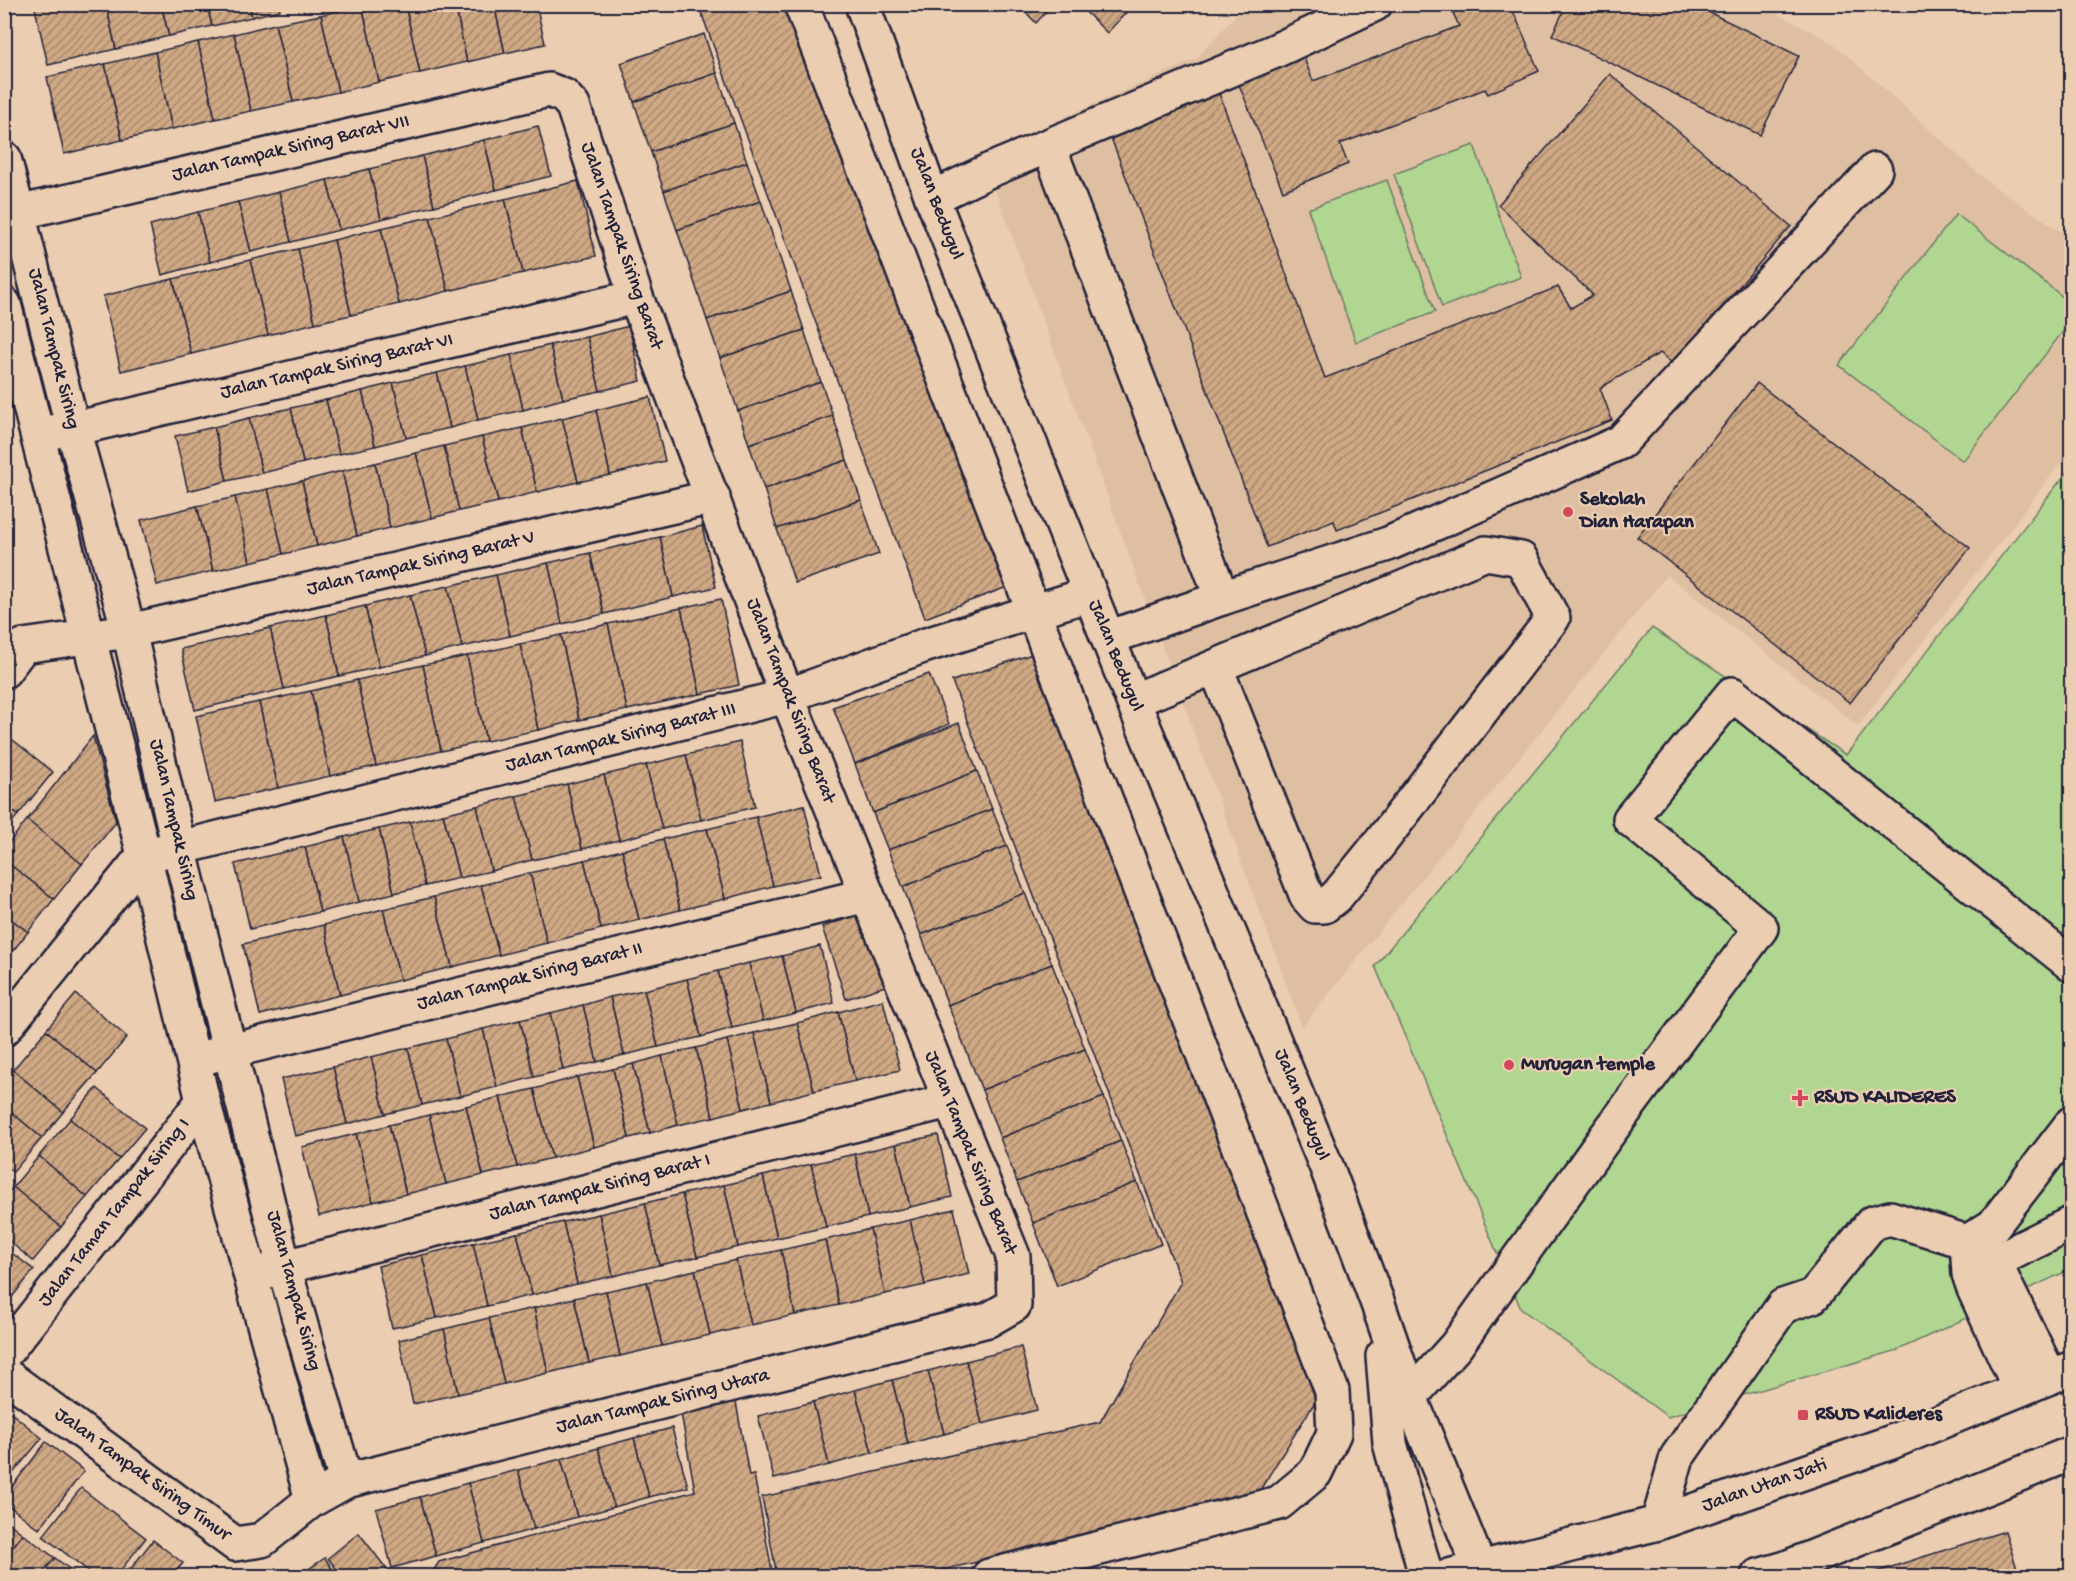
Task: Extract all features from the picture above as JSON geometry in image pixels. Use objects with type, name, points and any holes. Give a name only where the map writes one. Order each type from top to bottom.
[{"type":"street","points":[[801,4],[1332,1391],[1334,1432],[1315,1473],[1279,1503],[988,1576]]},
{"type":"street","name":"Jalan Bedugul","points":[[862,4],[932,198],[1090,594],[1327,1168],[1410,1397],[1464,1572]]},
{"type":"street","points":[[1275,51],[1314,4]]},
{"type":"street","points":[[932,198],[988,171],[1275,51],[1375,4]]},
{"type":"street","name":"Jalan Tampak Siring Barat VII","points":[[11,214],[549,90],[564,96]]},
{"type":"street","name":"Jalan Tampak Siring Barat","points":[[564,96],[573,106],[636,297],[787,696],[1013,1256],[1014,1305]]},
{"type":"street","points":[[1049,147],[1222,598]]},
{"type":"street","name":"Jalan Tampak Siring","points":[[4,158],[11,214],[129,631],[179,849],[284,1267],[346,1481]]},
{"type":"street","points":[[1108,638],[1388,544],[1621,442],[1875,170]]},
{"type":"street","name":"Jalan Tampak Siring Barat VI","points":[[37,434],[73,429],[636,297]]},
{"type":"street","name":"Jalan Tampak Siring","points":[[4,304],[144,855],[203,1101],[312,1500]]},
{"type":"street","name":"Jalan Tampak Siring Barat V","points":[[11,650],[129,631],[713,496]]},
{"type":"street","points":[[1133,701],[1486,553],[1521,559],[1553,618],[1380,843],[1336,897],[1324,906],[1315,906],[1307,897],[1216,668]]},
{"type":"street","name":"Jalan Tampak Siring Barat III","points":[[144,855],[179,849],[787,696],[923,646],[1090,594]]},
{"type":"street","points":[[1410,1397],[1456,1346],[1607,1135],[1761,928],[1630,819],[1732,694],[2072,965]]},
{"type":"street","points":[[4,1029],[144,855]]},
{"type":"street","name":"Jalan Tampak Siring Barat II","points":[[194,1061],[230,1050],[867,895]]},
{"type":"street","name":"Jalan Taman Tampak Siring I","points":[[4,1354],[203,1101]]},
{"type":"street","name":"Jalan Tampak Siring Barat I","points":[[251,1276],[949,1101]]},
{"type":"street","points":[[1976,1260],[1993,1226],[2072,1123]]},
{"type":"street","points":[[1658,1523],[1677,1457],[1783,1306],[1813,1296],[1872,1223],[1890,1218],[1976,1260],[2047,1378]]},
{"type":"street","points":[[1976,1260],[2072,1223]]},
{"type":"street","name":"Jalan Bedugul","points":[[1378,1304],[1390,1443],[1426,1576]]},
{"type":"street","name":"Jalan Tampak Siring Utara","points":[[312,1500],[346,1481],[988,1320],[1014,1305]]},
{"type":"street","name":"Jalan Tampak Siring Timur","points":[[4,1374],[235,1544],[262,1540],[312,1500]]},
{"type":"street","name":"Jalan Utan Jati","points":[[1464,1572],[1658,1523],[1888,1443],[2047,1378]]},
{"type":"street","points":[[1758,1576],[1786,1568],[2072,1453]]},
{"type":"shaded area","name":"Sekolah Dian Harapan","points":[[1245,5],[1761,5],[1833,43],[1989,183],[2071,238],[2071,450],[1858,726],[1667,575],[1302,1027],[982,154],[1196,59]]},
{"type":"green space","points":[[1474,145],[1521,277],[1442,307],[1394,174]]},
{"type":"green space","points":[[1387,180],[1435,312],[1356,342],[1308,209]]},
{"type":"green space","points":[[1956,214],[2072,304],[2071,321],[1963,461],[1839,365]]},
{"type":"green space","points":[[2071,467],[2071,1269],[1898,1350],[1668,1417],[1521,1309],[1375,966],[1652,628],[1846,755]]},
{"type":"building","points":[[34,4],[106,4],[116,49],[48,65]]},
{"type":"building","points":[[106,4],[161,4],[169,36],[116,49]]},
{"type":"building","points":[[161,4],[207,4],[212,26],[169,36]]},
{"type":"building","points":[[207,4],[249,4],[252,17],[212,26]]},
{"type":"building","points":[[249,4],[279,4],[280,10],[252,17]]},
{"type":"building","points":[[405,4],[420,73],[379,82],[362,5]]},
{"type":"building","points":[[405,4],[455,4],[467,62],[420,73]]},
{"type":"building","points":[[455,4],[494,4],[505,53],[467,62]]},
{"type":"building","points":[[494,4],[536,4],[545,44],[505,53]]},
{"type":"building","points":[[698,4],[791,4],[1007,587],[925,618]]},
{"type":"building","points":[[1018,4],[1053,4],[1036,23]]},
{"type":"building","points":[[1078,4],[1134,4],[1107,33]]},
{"type":"building","points":[[1449,4],[1510,4],[1539,71],[1488,94],[1485,89],[1340,144],[1348,164],[1283,191],[1237,80],[1302,53],[1313,81],[1459,26]]},
{"type":"building","points":[[1567,4],[1692,4],[1799,56],[1760,135],[1552,35]]},
{"type":"building","points":[[362,5],[379,82],[338,92],[321,15]]},
{"type":"building","points":[[321,15],[338,92],[293,102],[275,24]]},
{"type":"building","points":[[275,24],[293,102],[251,111],[234,34]]},
{"type":"building","points":[[234,34],[251,111],[215,119],[198,42]]},
{"type":"building","points":[[704,34],[717,73],[634,102],[621,63]]},
{"type":"building","points":[[198,42],[215,119],[172,129],[155,52]]},
{"type":"building","points":[[155,52],[172,129],[122,140],[105,64]]},
{"type":"building","points":[[105,64],[122,140],[64,154],[47,77]]},
{"type":"building","points":[[717,73],[734,123],[651,152],[634,102]]},
{"type":"building","points":[[1610,74],[1791,226],[1673,364],[1660,353],[1600,388],[1612,420],[1337,530],[1334,521],[1267,547],[1108,130],[1217,88],[1325,378],[1558,287],[1571,308],[1593,295],[1498,205]]},
{"type":"building","points":[[734,123],[747,162],[664,191],[651,152]]},
{"type":"building","points":[[538,126],[551,176],[496,190],[484,140]]},
{"type":"building","points":[[484,140],[496,190],[434,206],[422,156]]},
{"type":"building","points":[[422,156],[434,206],[381,219],[369,169]]},
{"type":"building","points":[[747,162],[761,201],[677,230],[664,191]]},
{"type":"building","points":[[369,169],[381,219],[339,230],[327,180]]},
{"type":"building","points":[[327,180],[339,230],[291,242],[279,192]]},
{"type":"building","points":[[578,181],[596,256],[523,273],[505,199]]},
{"type":"building","points":[[279,192],[291,242],[251,252],[238,202]]},
{"type":"building","points":[[505,199],[523,273],[448,291],[430,217]]},
{"type":"building","points":[[761,201],[791,291],[707,320],[677,230]]},
{"type":"building","points":[[238,202],[251,252],[210,262],[198,212]]},
{"type":"building","points":[[198,212],[210,262],[162,275],[150,225]]},
{"type":"building","points":[[430,217],[448,291],[399,304],[381,228]]},
{"type":"building","points":[[381,228],[399,304],[351,315],[334,240]]},
{"type":"building","points":[[334,240],[351,315],[315,323],[298,249]]},
{"type":"building","points":[[298,249],[315,323],[268,335],[250,260]]},
{"type":"building","points":[[250,260],[268,335],[191,354],[173,279]]},
{"type":"building","points":[[173,279],[191,354],[121,371],[103,296]]},
{"type":"building","points":[[791,291],[804,330],[720,358],[707,320]]},
{"type":"building","points":[[629,326],[641,381],[600,391],[587,337]]},
{"type":"building","points":[[804,330],[821,382],[738,411],[720,358]]},
{"type":"building","points":[[587,337],[600,391],[563,399],[550,345]]},
{"type":"building","points":[[550,345],[563,399],[523,410],[511,355]]},
{"type":"building","points":[[511,355],[523,410],[478,420],[465,366]]},
{"type":"building","points":[[465,366],[478,420],[450,428],[437,373]]},
{"type":"building","points":[[437,373],[450,428],[406,438],[393,383]]},
{"type":"building","points":[[821,382],[833,416],[749,444],[738,411]]},
{"type":"building","points":[[393,383],[406,438],[375,446],[362,391]]},
{"type":"building","points":[[1757,383],[1970,548],[1850,703],[1637,537]]},
{"type":"building","points":[[362,391],[375,446],[339,454],[326,400]]},
{"type":"building","points":[[650,397],[665,461],[610,475],[596,410]]},
{"type":"building","points":[[326,400],[339,454],[303,463],[291,408]]},
{"type":"building","points":[[291,408],[303,463],[262,473],[249,418]]},
{"type":"building","points":[[596,410],[610,475],[578,482],[562,418]]},
{"type":"building","points":[[833,416],[847,460],[764,489],[749,444]]},
{"type":"building","points":[[249,418],[262,473],[227,481],[214,427]]},
{"type":"building","points":[[562,418],[578,482],[537,492],[522,428]]},
{"type":"building","points":[[214,427],[227,481],[188,491],[175,436]]},
{"type":"building","points":[[522,428],[537,492],[498,502],[482,437]]},
{"type":"building","points":[[482,437],[498,502],[459,511],[444,446]]},
{"type":"building","points":[[444,446],[459,511],[432,518],[416,453]]},
{"type":"building","points":[[416,453],[432,518],[390,528],[375,463]]},
{"type":"building","points":[[847,460],[861,500],[777,529],[764,489]]},
{"type":"building","points":[[375,463],[390,528],[357,536],[342,471]]},
{"type":"building","points":[[342,471],[357,536],[317,546],[302,481]]},
{"type":"building","points":[[302,481],[317,546],[283,554],[268,489]]},
{"type":"building","points":[[268,489],[283,554],[250,562],[235,497]]},
{"type":"building","points":[[235,497],[250,562],[213,571],[197,506]]},
{"type":"building","points":[[861,500],[879,554],[795,583],[777,529]]},
{"type":"building","points":[[197,506],[213,571],[157,585],[141,520]]},
{"type":"building","points":[[702,526],[716,587],[673,597],[660,537]]},
{"type":"building","points":[[660,537],[673,597],[604,614],[590,553]]},
{"type":"building","points":[[590,553],[604,614],[562,624],[548,563]]},
{"type":"building","points":[[548,563],[562,624],[510,636],[496,575]]},
{"type":"building","points":[[496,575],[510,636],[462,647],[448,586]]},
{"type":"building","points":[[448,586],[462,647],[425,656],[410,595]]},
{"type":"building","points":[[410,595],[425,656],[379,667],[365,606]]},
{"type":"building","points":[[721,599],[739,685],[700,694],[681,608]]},
{"type":"building","points":[[365,606],[379,667],[339,676],[326,615]]},
{"type":"building","points":[[681,608],[700,694],[627,710],[608,624]]},
{"type":"building","points":[[326,615],[339,676],[284,689],[270,628]]},
{"type":"building","points":[[608,624],[627,710],[579,720],[561,635]]},
{"type":"building","points":[[270,628],[284,689],[195,710],[181,649]]},
{"type":"building","points":[[561,635],[579,720],[538,730],[520,644]]},
{"type":"building","points":[[520,644],[538,730],[486,741],[467,656]]},
{"type":"building","points":[[1032,654],[1320,1394],[1255,1498],[916,1576],[777,1576],[762,1497],[1100,1422],[1181,1282],[952,681]]},
{"type":"building","points":[[467,656],[486,741],[441,751],[423,665]]},
{"type":"building","points":[[423,665],[441,751],[376,766],[357,680]]},
{"type":"building","points":[[929,674],[949,724],[855,764],[833,707]]},
{"type":"building","points":[[357,680],[376,766],[330,776],[311,691]]},
{"type":"building","points":[[311,691],[330,776],[278,788],[259,702]]},
{"type":"building","points":[[259,702],[278,788],[215,802],[196,716]]},
{"type":"building","points":[[959,723],[977,771],[873,813],[855,764]]},
{"type":"building","points":[[8,736],[53,772],[18,815],[4,805],[4,740]]},
{"type":"building","points":[[93,736],[116,822],[82,864],[27,820]]},
{"type":"building","points":[[740,742],[755,807],[701,820],[686,755]]},
{"type":"building","points":[[686,755],[701,820],[662,829],[646,765]]},
{"type":"building","points":[[646,765],[662,829],[619,840],[604,775]]},
{"type":"building","points":[[977,771],[992,809],[888,850],[873,813]]},
{"type":"building","points":[[604,775],[619,840],[582,849],[567,784]]},
{"type":"building","points":[[567,784],[582,849],[532,860],[516,796]]},
{"type":"building","points":[[516,796],[532,860],[491,871],[477,806]]},
{"type":"building","points":[[4,805],[18,815],[4,832]]},
{"type":"building","points":[[804,805],[821,875],[773,886],[756,817]]},
{"type":"building","points":[[477,806],[491,871],[459,878],[443,814]]},
{"type":"building","points":[[992,809],[1007,846],[903,887],[888,850]]},
{"type":"building","points":[[443,814],[459,878],[425,886],[410,822]]},
{"type":"building","points":[[756,817],[773,886],[725,899],[707,829]]},
{"type":"building","points":[[27,820],[82,864],[54,899],[4,860],[4,849]]},
{"type":"building","points":[[410,822],[425,886],[394,893],[379,829]]},
{"type":"building","points":[[379,829],[394,893],[359,902],[344,837]]},
{"type":"building","points":[[707,829],[725,899],[680,910],[663,839]]},
{"type":"building","points":[[344,837],[359,902],[320,912],[305,847]]},
{"type":"building","points":[[663,839],[680,910],[639,920],[622,850]]},
{"type":"building","points":[[1007,846],[1025,893],[921,935],[903,887]]},
{"type":"building","points":[[305,847],[320,912],[250,929],[235,864]]},
{"type":"building","points":[[622,850],[639,920],[601,929],[584,860]]},
{"type":"building","points":[[4,860],[54,899],[28,932],[4,914]]},
{"type":"building","points":[[584,860],[601,929],[547,943],[530,873]]},
{"type":"building","points":[[530,873],[547,943],[499,955],[481,885]]},
{"type":"building","points":[[481,885],[499,955],[452,967],[434,897]]},
{"type":"building","points":[[1025,893],[1052,964],[948,1005],[921,935]]},
{"type":"building","points":[[434,897],[452,967],[400,980],[383,909]]},
{"type":"building","points":[[383,909],[400,980],[340,995],[324,925]]},
{"type":"building","points":[[864,913],[888,985],[846,999],[822,927]]},
{"type":"building","points":[[4,914],[28,932],[4,962]]},
{"type":"building","points":[[324,925],[340,995],[260,1015],[243,944]]},
{"type":"building","points":[[820,946],[834,1003],[796,1013],[782,956]]},
{"type":"building","points":[[782,956],[796,1013],[763,1021],[749,963]]},
{"type":"building","points":[[749,963],[763,1021],[732,1028],[718,971]]},
{"type":"building","points":[[1052,964],[1085,1049],[982,1090],[948,1005]]},
{"type":"building","points":[[718,971],[732,1028],[701,1037],[687,979]]},
{"type":"building","points":[[687,979],[701,1037],[658,1047],[644,990]]},
{"type":"building","points":[[644,990],[658,1047],[624,1055],[610,997]]},
{"type":"building","points":[[76,994],[127,1037],[97,1073],[46,1030]]},
{"type":"building","points":[[610,997],[624,1055],[597,1062],[583,1005]]},
{"type":"building","points":[[883,1000],[900,1070],[855,1081],[838,1012]]},
{"type":"building","points":[[583,1005],[597,1062],[563,1070],[550,1013]]},
{"type":"building","points":[[838,1012],[855,1081],[814,1091],[797,1023]]},
{"type":"building","points":[[550,1013],[563,1070],[534,1077],[520,1020]]},
{"type":"building","points":[[520,1020],[534,1077],[497,1087],[483,1029]]},
{"type":"building","points":[[797,1023],[814,1091],[771,1102],[754,1033]]},
{"type":"building","points":[[483,1029],[497,1087],[460,1096],[446,1039]]},
{"type":"building","points":[[46,1030],[97,1073],[63,1112],[13,1070]]},
{"type":"building","points":[[754,1033],[771,1102],[743,1109],[727,1040]]},
{"type":"building","points":[[446,1039],[460,1096],[422,1105],[408,1048]]},
{"type":"building","points":[[727,1040],[743,1109],[713,1117],[696,1048]]},
{"type":"building","points":[[408,1048],[422,1105],[385,1114],[371,1057]]},
{"type":"building","points":[[696,1048],[713,1117],[678,1125],[662,1056]]},
{"type":"building","points":[[1085,1049],[1104,1097],[1000,1138],[982,1090]]},
{"type":"building","points":[[662,1056],[678,1125],[650,1133],[633,1064]]},
{"type":"building","points":[[371,1057],[385,1114],[347,1124],[333,1067]]},
{"type":"building","points":[[633,1064],[650,1133],[629,1138],[613,1069]]},
{"type":"building","points":[[333,1067],[347,1124],[295,1136],[281,1079]]},
{"type":"building","points":[[613,1069],[629,1138],[594,1147],[577,1077]]},
{"type":"building","points":[[13,1070],[63,1112],[42,1138],[4,1106],[4,1080]]},
{"type":"building","points":[[577,1077],[594,1147],[552,1158],[534,1089]]},
{"type":"building","points":[[97,1088],[145,1128],[119,1159],[70,1119]]},
{"type":"building","points":[[534,1089],[552,1158],[517,1167],[500,1097]]},
{"type":"building","points":[[500,1097],[517,1167],[483,1175],[466,1106]]},
{"type":"building","points":[[1104,1097],[1121,1141],[1017,1182],[1000,1138]]},
{"type":"building","points":[[4,1106],[42,1138],[13,1172],[4,1165]]},
{"type":"building","points":[[466,1106],[483,1175],[446,1184],[429,1115]]},
{"type":"building","points":[[429,1115],[446,1184],[406,1194],[389,1125]]},
{"type":"building","points":[[70,1119],[119,1159],[87,1197],[39,1156]]},
{"type":"building","points":[[389,1125],[406,1194],[373,1202],[356,1134]]},
{"type":"building","points":[[356,1134],[373,1202],[319,1216],[302,1147]]},
{"type":"building","points":[[938,1135],[952,1197],[910,1207],[896,1144]]},
{"type":"building","points":[[1121,1141],[1137,1182],[1033,1223],[1017,1182]]},
{"type":"building","points":[[896,1144],[910,1207],[868,1217],[855,1154]]},
{"type":"building","points":[[855,1154],[868,1217],[826,1227],[811,1164]]},
{"type":"building","points":[[39,1156],[87,1197],[61,1227],[13,1187]]},
{"type":"building","points":[[811,1164],[826,1227],[777,1238],[763,1176]]},
{"type":"building","points":[[763,1176],[777,1238],[738,1247],[724,1185]]},
{"type":"building","points":[[1137,1182],[1161,1244],[1057,1286],[1033,1223]]},
{"type":"building","points":[[724,1185],[738,1247],[697,1257],[682,1194]]},
{"type":"building","points":[[13,1187],[61,1227],[33,1261],[4,1237],[4,1197]]},
{"type":"building","points":[[682,1194],[697,1257],[659,1265],[645,1203]]},
{"type":"building","points":[[645,1203],[659,1265],[613,1276],[599,1214]]},
{"type":"building","points":[[954,1209],[969,1274],[925,1285],[910,1220]]},
{"type":"building","points":[[599,1214],[613,1276],[577,1284],[563,1222]]},
{"type":"building","points":[[910,1220],[925,1285],[885,1294],[870,1229]]},
{"type":"building","points":[[563,1222],[577,1284],[532,1295],[517,1233]]},
{"type":"building","points":[[870,1229],[885,1294],[839,1305],[825,1240]]},
{"type":"building","points":[[517,1233],[532,1295],[487,1306],[473,1243]]},
{"type":"building","points":[[825,1240],[839,1305],[795,1315],[781,1250]]},
{"type":"building","points":[[473,1243],[487,1306],[437,1318],[422,1255]]},
{"type":"building","points":[[4,1247],[34,1270],[4,1307]]},
{"type":"building","points":[[781,1250],[795,1315],[751,1325],[736,1260]]},
{"type":"building","points":[[422,1255],[437,1318],[392,1328],[378,1266]]},
{"type":"building","points":[[736,1260],[751,1325],[710,1335],[695,1270]]},
{"type":"building","points":[[695,1270],[710,1335],[662,1346],[647,1282]]},
{"type":"building","points":[[647,1282],[662,1346],[620,1356],[606,1291]]},
{"type":"building","points":[[606,1291],[620,1356],[589,1363],[574,1298]]},
{"type":"building","points":[[574,1298],[589,1363],[548,1373],[534,1308]]},
{"type":"building","points":[[534,1308],[548,1373],[504,1384],[489,1318]]},
{"type":"building","points":[[489,1318],[504,1384],[458,1394],[444,1329]]},
{"type":"building","points":[[444,1329],[458,1394],[413,1404],[399,1340]]},
{"type":"building","points":[[1021,1347],[1037,1410],[982,1424],[966,1361]]},
{"type":"building","points":[[966,1361],[982,1424],[944,1434],[928,1371]]},
{"type":"building","points":[[928,1371],[944,1434],[908,1444],[892,1380]]},
{"type":"building","points":[[892,1380],[908,1444],[872,1453],[855,1390]]},
{"type":"building","points":[[855,1390],[872,1453],[829,1465],[813,1402]]},
{"type":"building","points":[[736,1402],[749,1476],[754,1475],[773,1576],[430,1576],[439,1562],[695,1491],[681,1413]]},
{"type":"building","points":[[813,1402],[829,1465],[774,1479],[758,1416]]},
{"type":"building","points":[[4,1407],[42,1438],[4,1484]]},
{"type":"building","points":[[672,1428],[688,1487],[649,1497],[634,1438]]},
{"type":"building","points":[[634,1438],[649,1497],[614,1507],[598,1448]]},
{"type":"building","points":[[46,1442],[84,1471],[39,1529],[4,1502],[4,1497]]},
{"type":"building","points":[[598,1448],[614,1507],[577,1517],[561,1459]]},
{"type":"building","points":[[561,1459],[577,1517],[534,1529],[518,1470]]},
{"type":"building","points":[[518,1470],[534,1529],[484,1543],[468,1483]]},
{"type":"building","points":[[468,1483],[484,1543],[436,1556],[420,1497]]},
{"type":"building","points":[[81,1488],[146,1538],[116,1576],[95,1576],[43,1536]]},
{"type":"building","points":[[420,1497],[436,1556],[392,1568],[376,1509]]},
{"type":"building","points":[[4,1519],[23,1534],[4,1558]]},
{"type":"building","points":[[2005,1531],[2018,1572],[2003,1576],[1863,1576]]},
{"type":"building","points":[[359,1533],[392,1576],[342,1576],[328,1558]]},
{"type":"building","points":[[23,1534],[55,1558],[40,1576],[4,1576],[4,1558]]},
{"type":"building","points":[[153,1540],[183,1563],[172,1576],[125,1576]]},
{"type":"building","points":[[55,1558],[79,1576],[40,1576]]},
{"type":"building","points":[[325,1558],[337,1576],[298,1576]]},
{"type":"place","name":"Sekolah Dian Harapan","points":[[1568,512]]},
{"type":"place","name":"Murugan temple","points":[[1509,1065]]},
{"type":"place","name":"RSUD KALIDERES","points":[[1800,1098]]},
{"type":"place","name":"RSUD Kalideres","points":[[1803,1415]]}]
